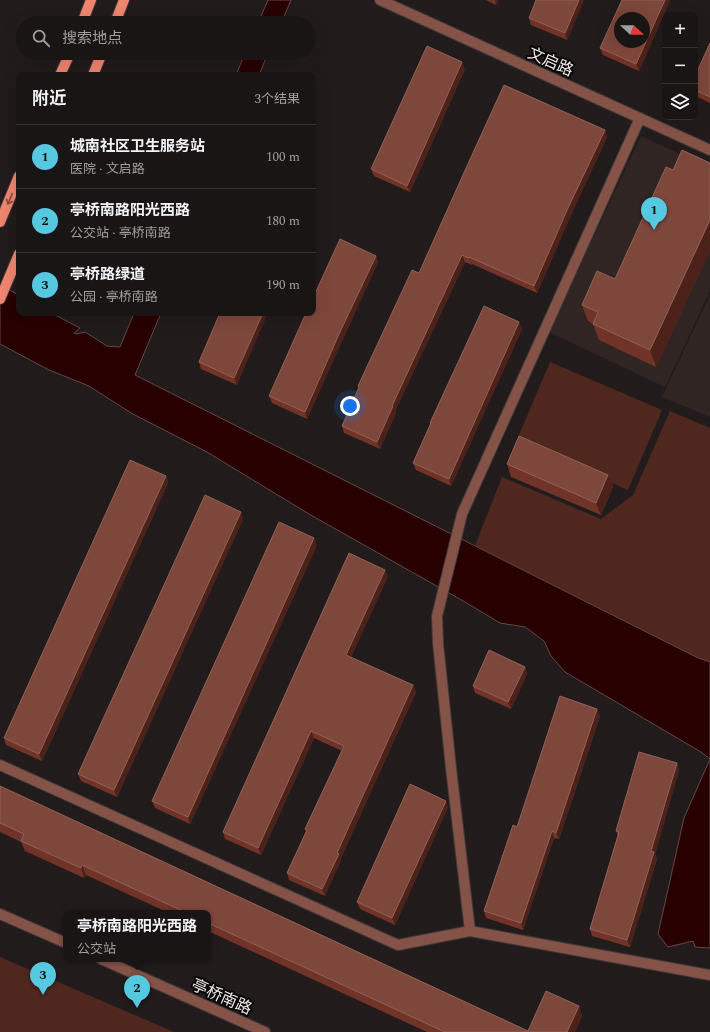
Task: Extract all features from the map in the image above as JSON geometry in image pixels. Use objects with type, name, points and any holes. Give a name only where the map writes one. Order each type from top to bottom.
[{"type":"main road","points":[[85,16],[91,0]]},
{"type":"main road","points":[[118,16],[124,0]]},
{"type":"main road","points":[[61,72],[67,60]]},
{"type":"main road","points":[[94,72],[99,60]]},
{"type":"main road","points":[[0,222],[16,183]]},
{"type":"main road","points":[[0,299],[16,260]]},
{"type":"street","name":"文启路","points":[[380,0],[710,150]]},
{"type":"street","points":[[470,931],[450,768],[438,643],[438,616],[462,514],[640,118]]},
{"type":"street","points":[[0,765],[398,945],[470,931],[710,975]]},
{"type":"street","points":[[1,914],[63,942]]},
{"type":"street","name":"亭桥南路","points":[[108,962],[265,1032]]},
{"type":"shaded area","points":[[268,0],[291,0],[284,16],[261,16]]},
{"type":"shaded area","points":[[242,60],[265,60],[260,72],[237,72]]},
{"type":"shaded area","points":[[641,136],[710,168],[710,291],[665,387],[549,332]]},
{"type":"shaded area","points":[[0,285],[16,293],[16,316],[57,316],[80,328],[74,333],[77,334],[85,332],[107,346],[120,347],[133,316],[160,316],[135,375],[698,658],[710,662],[710,759],[701,752],[565,672],[551,656],[544,641],[525,627],[500,623],[309,514],[207,452],[131,413],[89,386],[49,370],[0,344]]},
{"type":"shaded area","points":[[710,295],[710,417],[662,397]]},
{"type":"shaded area","points":[[550,362],[662,410],[628,490],[516,442]]},
{"type":"shaded area","points":[[670,411],[710,428],[710,662],[698,658],[475,546],[502,477],[601,519],[633,495]]},
{"type":"shaded area","points":[[710,759],[710,948],[695,947],[693,941],[668,947],[658,934],[684,818]]},
{"type":"shaded area","points":[[0,957],[174,1032],[0,1032]]},
{"type":"building","points":[[536,0],[579,0],[565,33],[529,18]]},
{"type":"building","points":[[622,0],[665,0],[650,33],[650,12],[616,12]]},
{"type":"building","points":[[614,17],[614,48],[643,48],[636,64],[600,48]]},
{"type":"building","points":[[710,43],[710,97],[698,91],[698,69]]},
{"type":"building","points":[[427,46],[462,62],[407,186],[371,169]]},
{"type":"building","points":[[504,85],[605,130],[568,208],[534,286],[462,255],[392,406],[377,442],[342,426],[359,387],[358,386],[412,270],[419,273]]},
{"type":"building","points":[[682,150],[710,163],[710,220],[650,350],[593,324],[598,312],[582,305],[597,271],[615,279],[666,167],[673,170]]},
{"type":"building","points":[[340,239],[376,256],[339,334],[305,412],[269,396],[305,316],[316,316],[316,291]]},
{"type":"building","points":[[484,306],[519,322],[449,479],[413,463]]},
{"type":"building","points":[[219,316],[262,316],[234,378],[199,362]]},
{"type":"building","points":[[519,436],[608,475],[596,503],[507,464]]},
{"type":"building","points":[[130,460],[166,476],[39,754],[4,738]]},
{"type":"building","points":[[205,495],[241,512],[114,790],[78,774]]},
{"type":"building","points":[[279,522],[314,538],[188,817],[152,801]]},
{"type":"building","points":[[349,553],[385,570],[346,655],[413,685],[337,853],[339,854],[322,889],[287,873],[307,830],[305,829],[344,746],[311,731],[258,848],[223,832]]},
{"type":"building","points":[[489,650],[525,667],[508,702],[473,686]]},
{"type":"building","points":[[560,696],[597,709],[556,833],[552,831],[521,923],[484,911],[513,825],[517,827]]},
{"type":"building","points":[[639,752],[677,763],[651,851],[654,852],[627,940],[590,929],[619,832],[616,831]]},
{"type":"building","points":[[410,784],[446,801],[392,918],[357,902]]},
{"type":"building","points":[[0,786],[528,1031],[546,991],[579,1006],[567,1032],[445,1032],[211,924],[211,910],[180,910],[82,865],[81,868],[21,841],[24,834],[0,823]]},
{"type":"place","name":"城南社区卫生服务站","points":[[654,230]]},
{"type":"place","name":"亭桥路绿道","points":[[43,995]]},
{"type":"place","name":"亭桥南路阳光西路","points":[[137,1008]]}]
